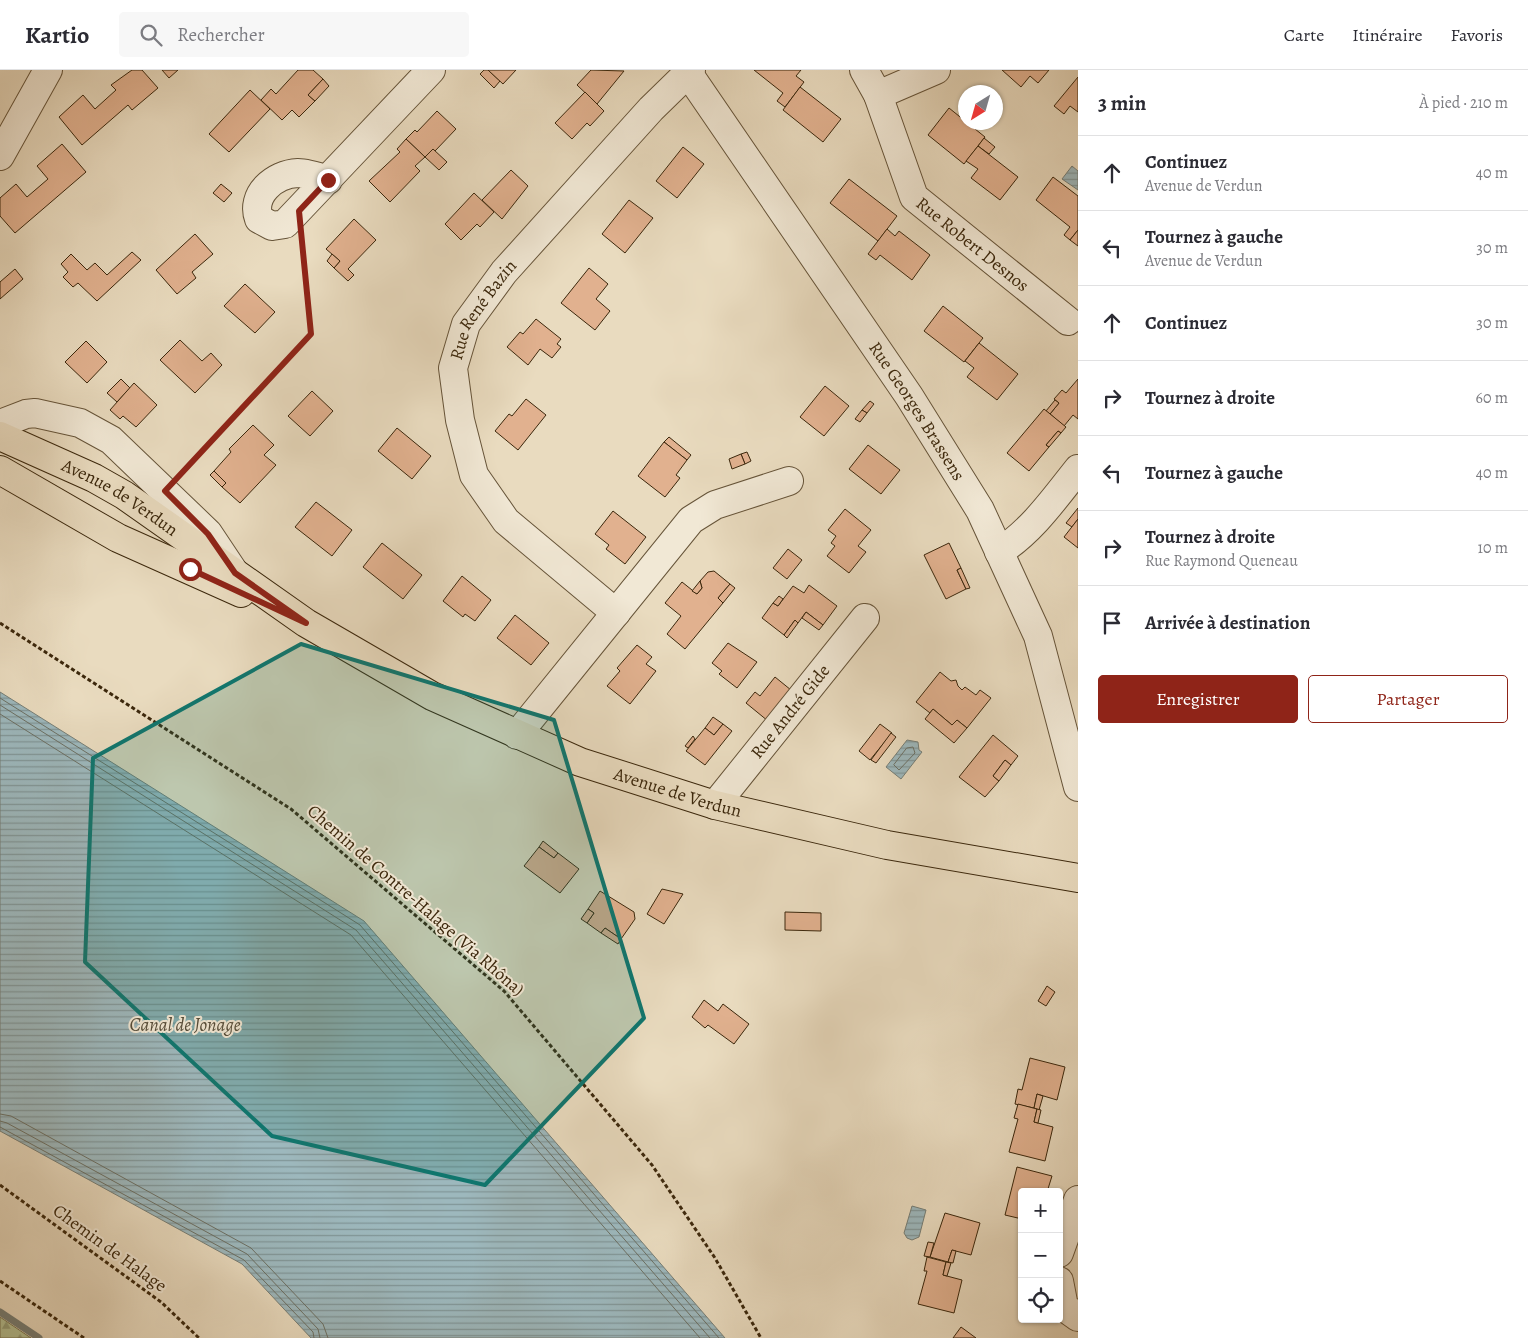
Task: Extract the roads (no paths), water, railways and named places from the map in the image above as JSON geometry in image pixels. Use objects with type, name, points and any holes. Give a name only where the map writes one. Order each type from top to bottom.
[{"type":"main road","name":"Avenue de Verdun","points":[[0,436],[85,474],[124,495],[306,623],[432,696],[580,762],[715,805],[887,844],[1078,878]]},
{"type":"main road","name":"Avenue de Verdun","points":[[0,470],[118,538],[306,623]]},
{"type":"street","points":[[0,156],[48,70]]},
{"type":"street","points":[[328,180],[299,173],[281,176],[266,186],[258,198],[255,210],[259,219],[272,226],[285,224],[299,211],[431,70]]},
{"type":"street","name":"Rue Robert Desnos","points":[[864,70],[878,95],[914,197],[1068,321]]},
{"type":"street","points":[[878,95],[936,70]]},
{"type":"street","name":"Rue Georges Brassens","points":[[688,71],[909,396],[980,510],[1038,636],[1078,787]]},
{"type":"street","name":"Rue René Bazin","points":[[616,614],[506,520],[474,475],[460,420],[453,368],[466,324],[504,272],[651,109],[688,71]]},
{"type":"street","points":[[0,424],[26,414],[35,413],[80,423],[111,440],[208,534],[235,573]]},
{"type":"street","points":[[1000,552],[1024,534],[1078,469]]},
{"type":"street","points":[[517,735],[691,520],[715,505],[789,481]]},
{"type":"street","name":"Rue André Gide","points":[[715,805],[865,618]]},
{"type":"street","points":[[1063,1242],[1078,1200]]},
{"type":"street","points":[[1063,1302],[1064,1307],[1078,1317]]},
{"type":"water","points":[[1072,166],[1078,171],[1078,190],[1062,179]]},
{"type":"water","name":"Canal de Jonage","points":[[0,692],[364,921],[725,1338],[311,1338],[242,1264],[0,1131]]},
{"type":"water","points":[[907,740],[918,742],[919,750],[922,752],[901,779],[886,767]]},
{"type":"water","points":[[912,1206],[926,1210],[919,1237],[912,1240],[907,1238],[904,1233]]},
{"type":"waterway","points":[[0,1312],[39,1338]]}]
